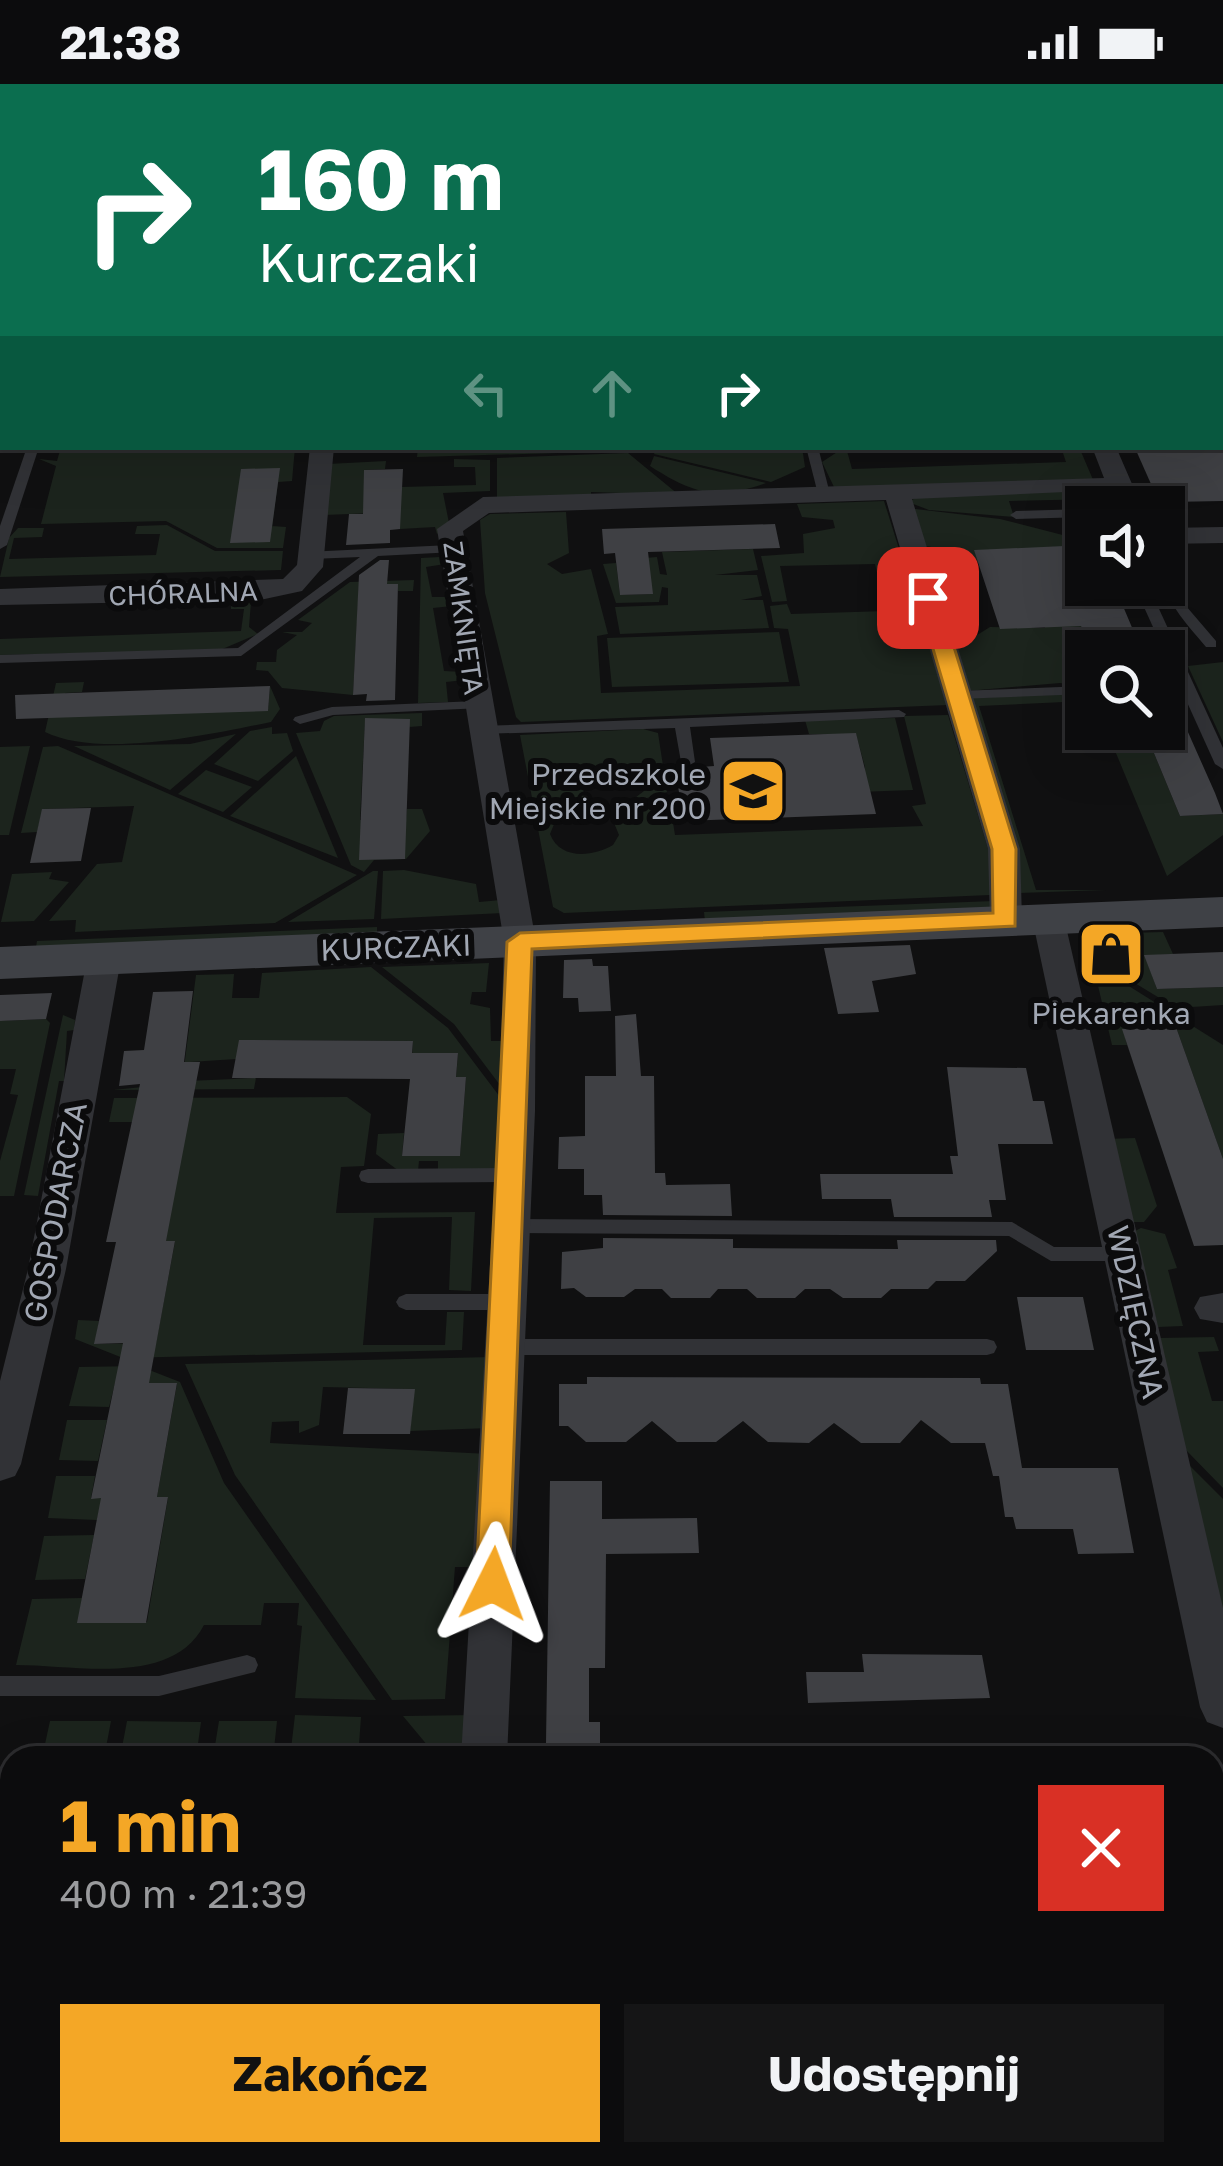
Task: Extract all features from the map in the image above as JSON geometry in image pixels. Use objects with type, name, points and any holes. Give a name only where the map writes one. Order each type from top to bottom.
[{"type":"street","points":[[311,554],[322,450]]},
{"type":"street","points":[[1105,450],[1121,486]]},
{"type":"street","name":"ZAMKNIĘTA","points":[[485,1746],[514,1175],[520,942],[449,529],[479,506],[1100,485]]},
{"type":"street","points":[[897,492],[1027,919]]},
{"type":"street","points":[[1185,536],[1223,535]]},
{"type":"street","name":"CHÓRALNA","points":[[0,597],[277,590],[304,576],[311,554]]},
{"type":"street","name":"KURCZAKI","points":[[0,963],[1223,912]]},
{"type":"street","name":"WDZIĘCZNA","points":[[1027,919],[1123,1254],[1223,1707]]},
{"type":"street","name":"GOSPODARCZA","points":[[0,1464],[47,1269],[104,959]]},
{"type":"lane","points":[[0,545],[32,450]]},
{"type":"lane","points":[[813,450],[824,494]]},
{"type":"lane","points":[[1016,515],[1065,513]]},
{"type":"lane","points":[[311,554],[450,548]]},
{"type":"lane","points":[[0,659],[241,652],[375,552]]},
{"type":"lane","points":[[1150,606],[1223,764]]},
{"type":"lane","points":[[1180,606],[1210,644]]},
{"type":"lane","points":[[958,695],[1065,691]]},
{"type":"lane","points":[[300,720],[332,711],[682,723],[899,714]]},
{"type":"lane","points":[[682,723],[688,762]]},
{"type":"lane","points":[[368,1176],[514,1175]]},
{"type":"lane","points":[[511,1226],[1012,1229],[1051,1254],[1123,1254]]},
{"type":"lane","points":[[406,1302],[507,1302]]},
{"type":"lane","points":[[505,1346],[987,1347]]},
{"type":"lane","points":[[0,1685],[159,1686],[247,1665]]},
{"type":"shaded area","points":[[60,450],[295,450],[292,481],[278,482],[272,526],[286,527],[283,548],[217,548],[166,521],[41,524],[56,466],[39,459],[57,461]]},
{"type":"shaded area","points":[[418,450],[625,451],[417,457]]},
{"type":"shaded area","points":[[656,450],[802,450],[805,467],[771,482],[654,454]]},
{"type":"shaded area","points":[[840,450],[850,450],[852,469],[1066,462],[1062,450],[1080,450],[1094,482],[834,487],[822,462]]},
{"type":"shaded area","points":[[628,453],[679,495],[591,492],[591,498],[497,501],[497,458]]},
{"type":"shaded area","points":[[654,456],[766,483],[718,493],[692,488],[650,466]]},
{"type":"shaded area","points":[[454,459],[490,460],[490,491],[443,493],[449,523],[437,534],[435,527],[400,529],[400,512],[324,515],[328,464],[386,461],[385,469],[364,470],[364,488],[476,485],[475,467],[454,467]]},
{"type":"shaded area","points":[[1065,491],[1065,500],[1009,501],[1014,517],[929,510],[908,502],[923,494]]},
{"type":"shaded area","points":[[884,501],[948,705],[521,722],[516,717],[485,593],[480,520],[490,514],[566,512],[569,553],[547,564],[562,574],[591,569],[608,634],[597,636],[601,693],[800,686],[788,629],[774,628],[770,606],[787,604],[791,614],[886,611],[875,564],[780,566],[787,601],[772,602],[761,556],[804,553],[803,534],[835,528],[833,520],[802,517],[797,504]]},
{"type":"shaded area","points":[[907,508],[1000,519],[1065,536],[1065,547],[1050,548],[1065,586],[1065,606],[1073,606],[1083,630],[1065,630],[1065,684],[967,691],[954,639],[974,637],[990,627],[1045,628],[1043,620],[975,550],[978,562],[920,546]]},
{"type":"shaded area","points":[[167,525],[215,551],[283,551],[281,570],[0,577],[9,538],[18,528],[44,528],[42,537],[14,538],[9,559],[156,555],[160,534],[135,534],[137,526]]},
{"type":"shaded area","points":[[753,549],[758,570],[715,575],[757,575],[762,596],[741,600],[763,600],[769,628],[620,634],[615,607],[668,605],[668,588],[662,587],[659,602],[616,603],[603,564],[616,563],[620,595],[652,594],[645,558],[657,557],[660,574],[667,575],[662,552]]},
{"type":"shaded area","points":[[440,557],[445,564],[426,567],[432,597],[450,597],[452,606],[433,608],[444,671],[463,672],[464,680],[446,682],[448,702],[418,703],[421,558]]},
{"type":"shaded area","points":[[414,580],[413,591],[398,591],[397,584],[359,585],[353,695],[282,688],[268,671],[256,670],[257,662],[276,662],[277,650],[297,635],[282,632],[302,632],[312,623],[298,620],[350,582]]},
{"type":"shaded area","points":[[251,602],[249,627],[258,634],[220,650],[0,655],[0,639],[241,631],[244,609],[231,609],[231,603]]},
{"type":"shaded area","points":[[779,632],[789,682],[612,687],[607,638]]},
{"type":"shaded area","points":[[1223,662],[1223,742],[1188,666]]},
{"type":"shaded area","points":[[84,682],[82,692],[65,693],[60,716],[268,710],[270,686],[280,709],[271,722],[156,742],[95,744],[45,732],[56,683]]},
{"type":"shaded area","points":[[1065,694],[1065,702],[979,706],[1036,890],[1106,890],[1019,893],[971,698]]},
{"type":"shaded area","points":[[422,713],[422,726],[409,727],[409,719],[365,721],[360,820],[406,819],[407,809],[422,809],[430,831],[406,859],[359,860],[374,860],[364,872],[351,865],[296,733],[320,731],[324,721],[334,716]]},
{"type":"shaded area","points":[[948,715],[991,859],[990,895],[564,913],[553,907],[520,735],[643,729],[658,733],[667,792],[627,804],[644,791],[641,775],[610,764],[584,775],[583,807],[557,817],[550,834],[555,842],[569,852],[586,854],[613,845],[619,835],[612,818],[669,798],[675,835],[923,826],[912,806],[926,804],[904,716]]},
{"type":"shaded area","points":[[895,718],[913,790],[858,792],[865,767],[856,734],[809,734],[805,720]]},
{"type":"shaded area","points":[[272,727],[272,734],[287,733],[293,751],[258,781],[214,764],[250,731]]},
{"type":"shaded area","points":[[236,734],[170,790],[74,746],[190,744]]},
{"type":"shaded area","points":[[30,746],[9,835],[0,835],[0,747]]},
{"type":"shaded area","points":[[58,746],[357,875],[275,923],[75,932],[76,920],[49,921],[97,864],[122,862],[134,806],[43,809],[37,832],[21,833],[43,747]]},
{"type":"shaded area","points":[[1115,750],[1153,750],[1180,816],[1223,814],[1223,835],[1167,876]]},
{"type":"shaded area","points":[[296,756],[338,858],[230,816]]},
{"type":"shaded area","points":[[206,770],[252,787],[223,812],[178,794]]},
{"type":"shaded area","points":[[404,870],[476,884],[479,902],[501,900],[503,913],[381,919],[383,871]]},
{"type":"shaded area","points":[[378,871],[374,919],[288,922]]},
{"type":"shaded area","points":[[52,872],[49,879],[69,882],[34,921],[1,922],[12,874]]},
{"type":"shaded area","points":[[994,901],[992,907],[705,921],[704,912]]},
{"type":"shaded area","points":[[377,927],[377,936],[36,947],[37,941]]},
{"type":"shaded area","points":[[1163,932],[1173,954],[1145,956],[1157,989],[1223,987],[1223,1005],[1176,1008],[1110,968],[1094,967],[1090,949],[1095,949],[1102,966],[1128,965],[1127,959],[1134,958],[1127,933]]},
{"type":"shaded area","points":[[489,963],[486,992],[472,992],[470,1004],[490,1008],[491,1041],[509,1041],[506,1093],[454,1024],[382,967]]},
{"type":"shaded area","points":[[371,967],[448,1028],[506,1105],[504,1172],[438,1171],[438,1161],[419,1161],[418,1171],[399,1171],[376,1154],[378,1134],[404,1133],[402,1156],[460,1155],[466,1078],[456,1077],[458,1054],[412,1057],[413,1041],[240,1040],[236,1059],[190,1062],[188,1081],[256,1078],[254,1089],[113,1090],[182,1083],[196,975],[234,974],[232,998],[259,998],[262,973]]},
{"type":"shaded area","points":[[1095,973],[1108,973],[1223,1045],[1223,1159],[1176,1027],[1123,1029],[1127,1045],[1112,1045]]},
{"type":"shaded area","points":[[63,1015],[75,1020],[74,1030],[67,1031],[64,1081],[59,1081],[38,1196],[24,1195]]},
{"type":"shaded area","points":[[46,1019],[50,1023],[14,1196],[0,1196],[0,1161],[18,1095],[10,1094],[16,1069],[0,1069],[0,1021]]},
{"type":"shaded area","points":[[347,1097],[371,1114],[364,1166],[341,1167],[336,1213],[475,1212],[471,1291],[449,1290],[452,1217],[374,1218],[363,1345],[445,1345],[447,1312],[464,1312],[462,1350],[123,1358],[75,1339],[78,1320],[99,1321],[95,1344],[156,1343],[175,1242],[166,1241],[132,1122],[109,1122],[114,1098]]},
{"type":"shaded area","points":[[1135,1138],[1157,1206],[1144,1222],[1125,1222],[1106,1139]]},
{"type":"shaded area","points":[[1135,1231],[1165,1234],[1177,1268],[1168,1270],[1183,1326],[1158,1327]]},
{"type":"shaded area","points":[[1214,1337],[1219,1351],[1198,1352],[1212,1401],[1223,1401],[1223,1488],[1185,1449],[1160,1338]]},
{"type":"shaded area","points":[[492,1357],[489,1428],[410,1431],[414,1389],[323,1387],[319,1425],[299,1433],[299,1421],[272,1422],[270,1443],[489,1454],[481,1567],[455,1567],[445,1699],[392,1700],[235,1475],[185,1364]]},
{"type":"shaded area","points":[[139,1366],[180,1382],[224,1483],[376,1700],[295,1698],[302,1626],[297,1625],[299,1603],[264,1603],[261,1625],[204,1625],[189,1645],[146,1665],[93,1669],[16,1665],[32,1599],[82,1598],[78,1623],[147,1622],[168,1498],[157,1497],[177,1384],[115,1383],[109,1407],[69,1406],[79,1367]]},
{"type":"shaded area","points":[[67,1420],[107,1420],[98,1461],[59,1460]]},
{"type":"shaded area","points":[[1187,1463],[1223,1499],[1223,1617]]},
{"type":"shaded area","points":[[56,1476],[95,1476],[91,1498],[102,1498],[97,1520],[48,1518]]},
{"type":"shaded area","points":[[94,1535],[85,1579],[35,1580],[44,1536]]},
{"type":"shaded area","points":[[295,1715],[361,1717],[359,1746],[291,1746]]},
{"type":"shaded area","points":[[474,1715],[472,1746],[428,1746],[403,1716]]},
{"type":"shaded area","points":[[50,1721],[111,1721],[106,1746],[45,1746]]},
{"type":"shaded area","points":[[127,1721],[201,1722],[198,1746],[122,1746]]},
{"type":"shaded area","points":[[219,1721],[277,1721],[274,1746],[215,1746]]},
{"type":"building","points":[[1136,450],[1223,450],[1223,501],[1185,502],[1185,486],[1152,486]]},
{"type":"building","points":[[280,468],[270,542],[230,543],[241,469]]},
{"type":"building","points":[[403,469],[400,529],[390,530],[390,543],[346,545],[349,514],[363,514],[364,470]]},
{"type":"building","points":[[775,524],[780,548],[648,552],[653,594],[620,595],[615,553],[604,554],[602,529]]},
{"type":"building","points":[[1065,546],[1065,606],[1123,606],[1133,630],[1083,630],[1081,626],[1000,629],[974,550]]},
{"type":"building","points":[[380,560],[389,560],[387,584],[398,584],[395,700],[366,701],[367,694],[353,695],[359,575]]},
{"type":"building","points":[[270,686],[268,711],[16,719],[15,695]]},
{"type":"building","points":[[365,718],[410,719],[405,859],[359,860]]},
{"type":"building","points":[[1185,725],[1223,814],[1180,816],[1153,750],[1185,750]]},
{"type":"building","points":[[856,733],[876,814],[684,821],[675,769],[714,766],[710,738]]},
{"type":"building","points":[[91,808],[81,861],[30,863],[42,809]]},
{"type":"building","points":[[910,945],[916,974],[872,981],[879,1012],[838,1014],[824,948]]},
{"type":"building","points":[[1223,952],[1223,987],[1157,989],[1144,955]]},
{"type":"building","points":[[592,959],[593,966],[608,966],[611,1011],[579,1012],[578,998],[563,998],[564,960]]},
{"type":"building","points":[[193,991],[184,1062],[200,1062],[166,1241],[175,1241],[149,1383],[177,1383],[157,1497],[168,1497],[146,1623],[77,1623],[101,1498],[91,1499],[123,1343],[94,1344],[116,1242],[106,1242],[140,1084],[119,1086],[124,1051],[144,1050],[153,992]]},
{"type":"building","points":[[52,993],[46,1019],[0,1021],[0,995]]},
{"type":"building","points":[[636,1014],[641,1076],[654,1076],[655,1173],[665,1173],[666,1185],[730,1184],[732,1216],[603,1215],[602,1195],[584,1195],[584,1169],[558,1169],[559,1137],[585,1136],[585,1076],[616,1076],[615,1016]]},
{"type":"building","points":[[1176,1027],[1223,1159],[1223,1245],[1194,1246],[1122,1029]]},
{"type":"building","points":[[239,1040],[413,1041],[412,1053],[458,1053],[456,1077],[466,1077],[460,1156],[402,1156],[410,1079],[232,1078]]},
{"type":"building","points":[[947,1067],[1026,1068],[1033,1101],[1044,1101],[1053,1144],[998,1144],[1006,1200],[989,1200],[992,1217],[894,1217],[891,1199],[822,1199],[820,1174],[953,1174],[950,1156],[958,1156]]},
{"type":"building","points":[[603,1238],[733,1239],[733,1248],[898,1249],[897,1240],[996,1240],[997,1251],[965,1281],[936,1281],[928,1289],[891,1289],[881,1298],[843,1298],[830,1289],[805,1289],[795,1298],[757,1298],[747,1289],[718,1289],[710,1298],[671,1298],[662,1289],[635,1289],[624,1297],[586,1297],[574,1288],[561,1289],[562,1252],[603,1248]]},
{"type":"building","points":[[1017,1297],[1083,1297],[1094,1350],[1026,1350]]},
{"type":"building","points":[[587,1377],[980,1378],[981,1384],[1008,1384],[1022,1468],[1118,1468],[1134,1553],[1078,1554],[1073,1529],[1016,1529],[1013,1517],[1005,1517],[999,1476],[993,1476],[985,1443],[951,1443],[921,1420],[900,1443],[861,1443],[834,1423],[809,1443],[768,1442],[743,1421],[716,1442],[677,1442],[652,1421],[626,1442],[586,1442],[568,1426],[559,1426],[559,1384],[587,1384]]},
{"type":"building","points":[[348,1388],[415,1389],[410,1434],[343,1434]]},
{"type":"building","points":[[550,1481],[602,1481],[602,1519],[697,1518],[699,1553],[606,1554],[605,1668],[589,1668],[589,1722],[600,1722],[600,1746],[546,1743]]},
{"type":"building","points":[[862,1654],[982,1655],[990,1698],[808,1703],[806,1672],[864,1672]]},
{"type":"place","name":"Przedszkole Miejskie nr 200","points":[[753,791]]},
{"type":"place","name":"Piekarenka","points":[[1111,954]]},
{"type":"route","points":[[493,1584],[517,1111],[520,942],[1006,920],[1001,896],[1004,849],[928,598]]}]
